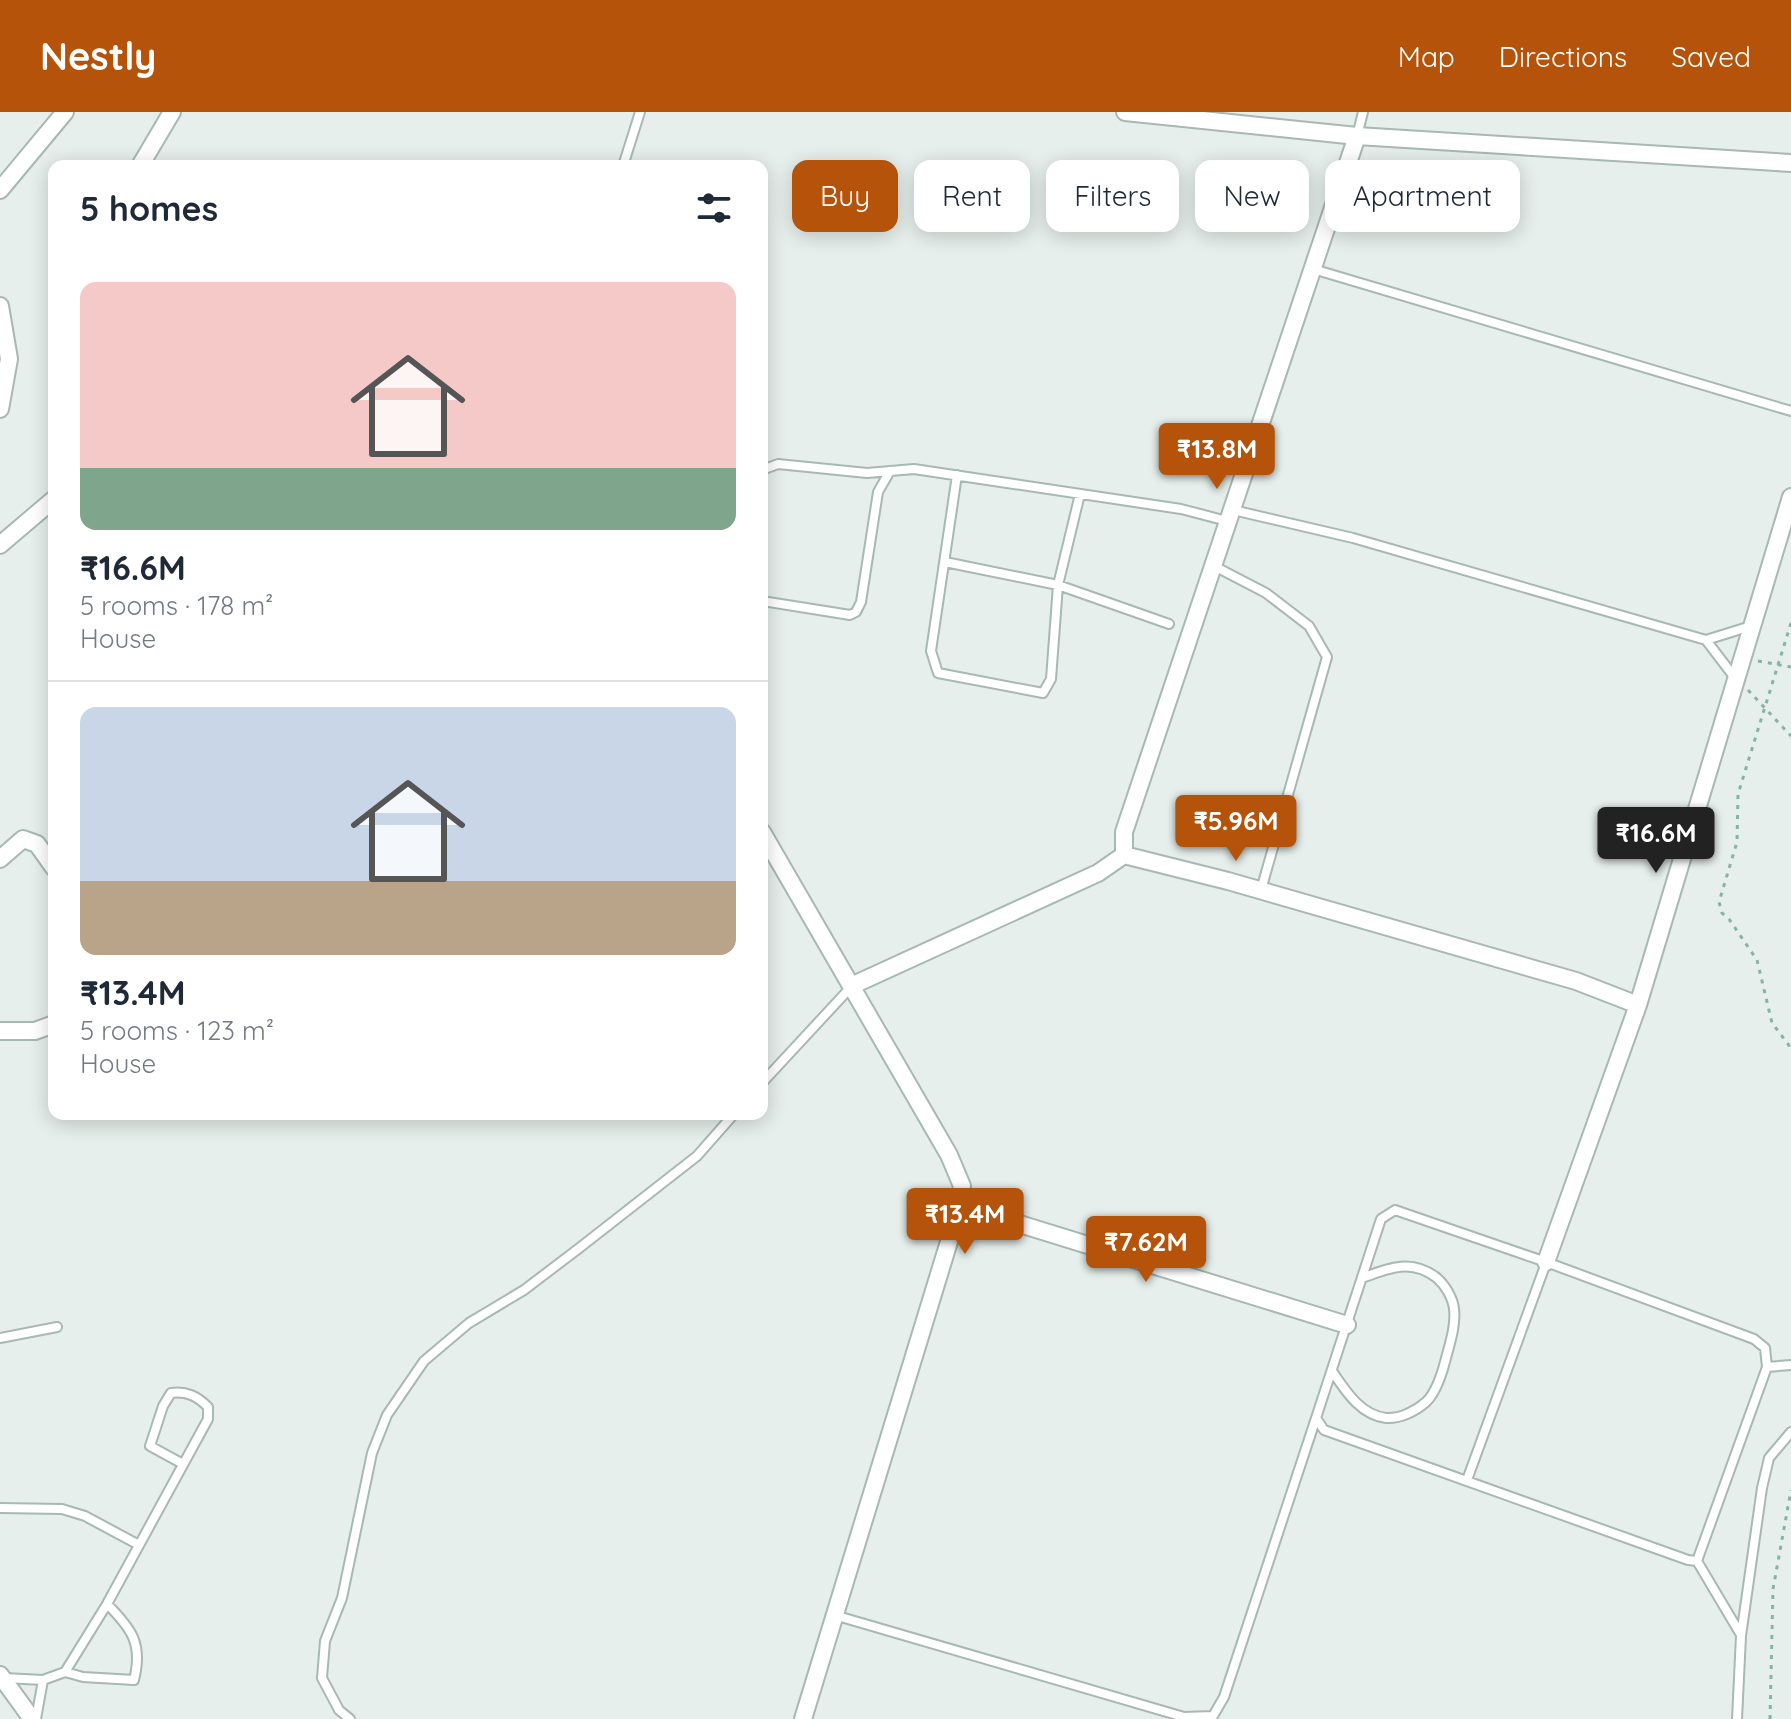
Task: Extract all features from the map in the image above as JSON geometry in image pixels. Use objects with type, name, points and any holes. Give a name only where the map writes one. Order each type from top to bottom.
[{"type":"street","points":[[0,190],[65,112]]},
{"type":"street","points":[[144,160],[172,112]]},
{"type":"street","points":[[1125,112],[1357,136],[1791,163]]},
{"type":"street","points":[[1124,855],[1124,832],[1357,136]]},
{"type":"street","points":[[0,306],[9,359],[0,409]]},
{"type":"street","points":[[1546,1262],[1638,1005],[1791,497]]},
{"type":"street","points":[[0,545],[48,504]]},
{"type":"street","points":[[0,859],[23,839],[37,844],[48,860]]},
{"type":"street","points":[[768,842],[949,1155],[962,1186],[803,1719]]},
{"type":"street","points":[[851,986],[1098,873],[1124,855],[1576,981],[1638,1005]]},
{"type":"street","points":[[0,1031],[35,1031],[48,1026]]},
{"type":"street","points":[[958,1205],[1347,1325]]},
{"type":"street","points":[[2,1676],[34,1719]]},
{"type":"lane","points":[[625,160],[640,112]]},
{"type":"lane","points":[[1357,136],[1363,112]]},
{"type":"lane","points":[[1313,268],[1791,411]]},
{"type":"lane","points":[[768,468],[778,464],[867,473],[914,469],[1230,515],[1353,538],[1706,640],[1752,626]]},
{"type":"lane","points":[[768,602],[850,615],[856,612],[861,602],[878,492],[890,471]]},
{"type":"lane","points":[[957,475],[931,651],[938,673],[1043,693],[1051,679],[1058,585],[1080,494]]},
{"type":"lane","points":[[945,562],[1058,585],[1169,624]]},
{"type":"lane","points":[[1213,566],[1266,593],[1309,626],[1327,657],[1261,891]]},
{"type":"lane","points":[[1706,640],[1736,680]]},
{"type":"lane","points":[[768,1076],[851,986]]},
{"type":"lane","points":[[350,1719],[339,1710],[322,1678],[325,1641],[342,1598],[372,1453],[387,1415],[424,1361],[435,1351],[469,1323],[524,1290],[568,1258],[685,1165],[728,1120]]},
{"type":"lane","points":[[834,1615],[1184,1717],[1213,1716],[1224,1697],[1381,1219],[1395,1210],[1754,1339],[1765,1348],[1767,1367],[1697,1561]]},
{"type":"lane","points":[[1467,1480],[1546,1262]]},
{"type":"lane","points":[[1332,1371],[1351,1399],[1367,1411],[1386,1418],[1405,1415],[1428,1401],[1443,1369],[1453,1334],[1455,1308],[1444,1284],[1426,1270],[1407,1265],[1389,1267],[1362,1278]]},
{"type":"lane","points":[[0,1338],[57,1327]]},
{"type":"lane","points":[[1767,1367],[1791,1365]]},
{"type":"lane","points":[[65,1672],[107,1604],[208,1419],[208,1407],[198,1397],[183,1391],[171,1393],[163,1406],[150,1446],[183,1464]]},
{"type":"lane","points":[[1316,1418],[1324,1430],[1697,1561]]},
{"type":"lane","points":[[1737,1719],[1741,1636],[1762,1488],[1769,1458],[1791,1432]]},
{"type":"lane","points":[[0,1508],[62,1509],[85,1516],[139,1545]]},
{"type":"lane","points":[[1697,1561],[1741,1636]]},
{"type":"lane","points":[[2,1676],[43,1680],[65,1672],[83,1677],[134,1680],[138,1663],[133,1632],[107,1604]]},
{"type":"lane","points":[[34,1719],[43,1680]]},
{"type":"path","points":[[1791,623],[1738,794],[1737,842],[1719,902],[1722,913],[1757,960],[1772,1023],[1791,1048]]},
{"type":"path","points":[[1742,658],[1791,667]]},
{"type":"path","points":[[1736,680],[1765,706],[1791,736]]},
{"type":"path","points":[[1770,1719],[1773,1589],[1791,1490]]}]
